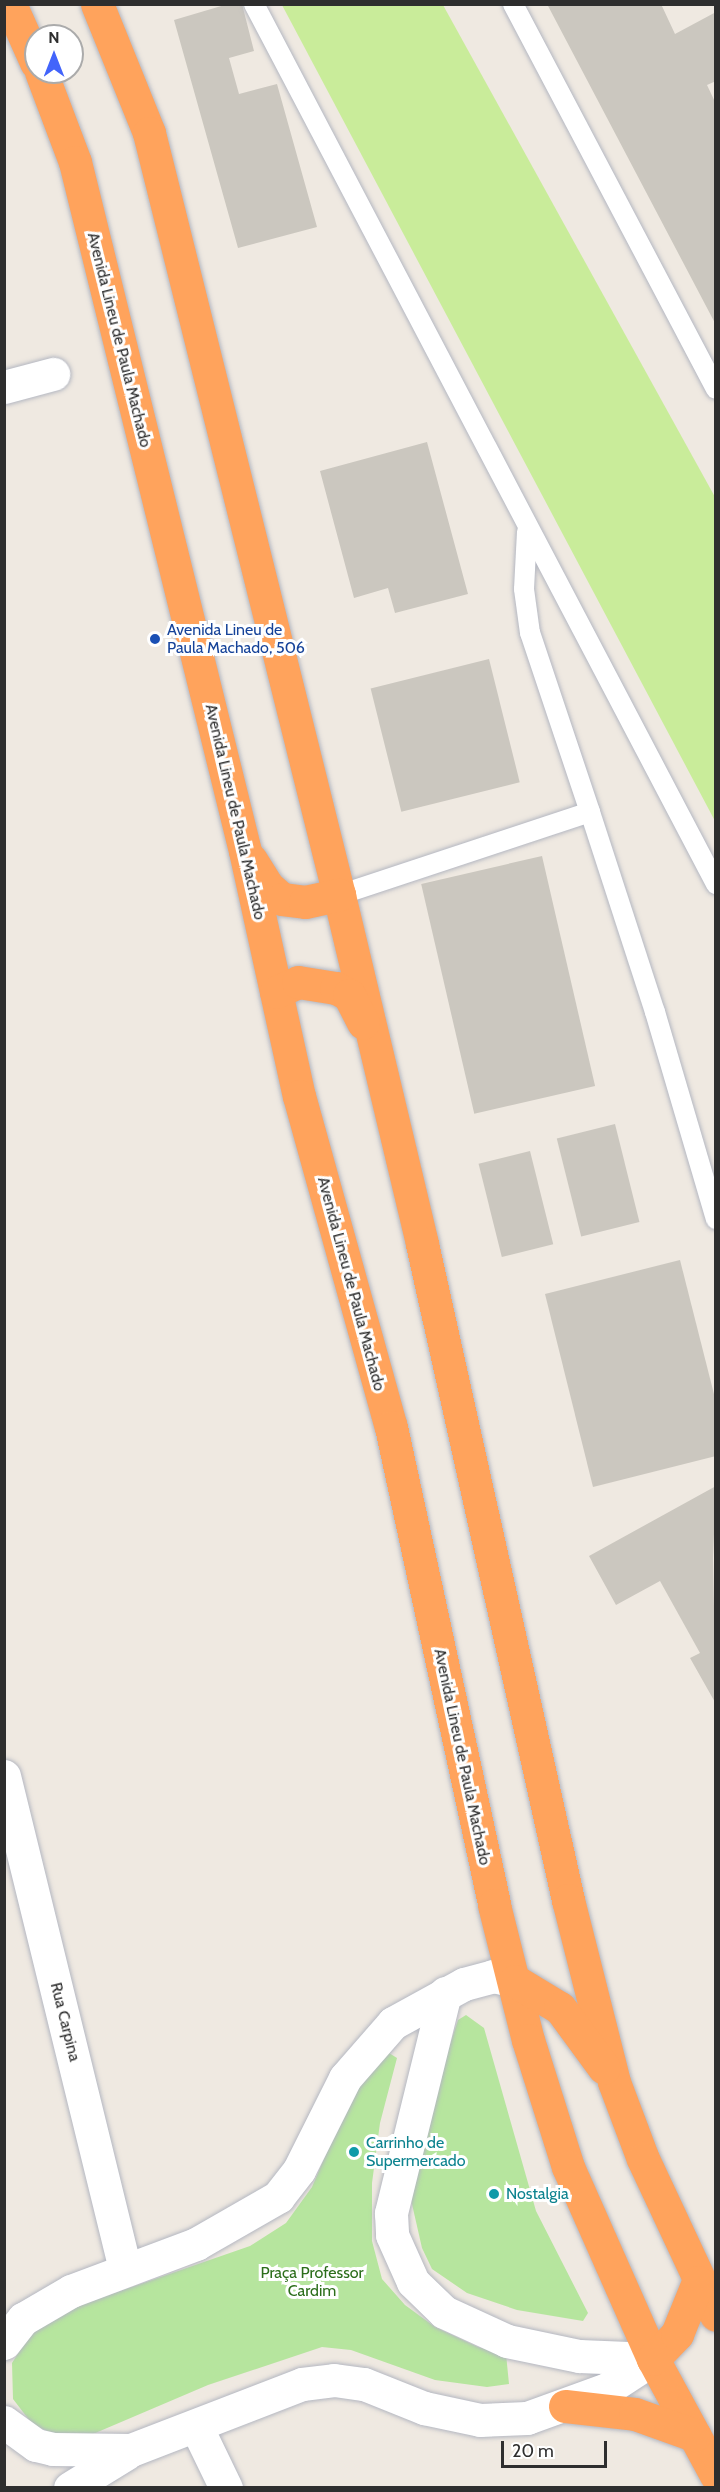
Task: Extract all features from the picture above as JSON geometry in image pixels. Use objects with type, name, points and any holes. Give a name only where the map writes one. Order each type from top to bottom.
[{"type":"highway","points":[[10,4],[24,35]]},
{"type":"highway","points":[[97,4],[149,133],[339,895],[383,1079],[568,1900],[614,2082],[643,2158],[698,2282],[716,2315]]},
{"type":"highway","name":"Avenida Lineu de Paula Machado","points":[[46,84],[75,162],[245,851],[299,1096],[391,1427],[494,1905],[515,1981],[528,2040],[568,2167],[653,2359],[716,2475]]},
{"type":"highway","points":[[245,851],[267,886],[282,899],[305,902],[339,895]]},
{"type":"highway","points":[[276,992],[298,982],[316,982],[350,995],[383,1079]]},
{"type":"highway","points":[[515,1981],[560,2008],[614,2082]]},
{"type":"highway","points":[[653,2359],[678,2334],[698,2282]]},
{"type":"highway","points":[[565,2406],[635,2414],[694,2435]]},
{"type":"street","points":[[4,387],[53,374]]},
{"type":"street","name":"Rua Carpina","points":[[4,1776],[125,2269]]},
{"type":"street","points":[[11,2324],[71,2291],[196,2244],[278,2197],[299,2170],[345,2078],[393,2022],[445,1993],[493,1976],[515,1981]]},
{"type":"street","points":[[445,1993],[391,2213],[392,2235],[413,2282],[444,2312],[507,2341],[579,2355],[653,2359]]},
{"type":"street","points":[[70,2487],[131,2451],[302,2384],[334,2380],[364,2384],[424,2408],[480,2420],[527,2418],[607,2389],[653,2359]]},
{"type":"street","points":[[4,2422],[36,2445],[53,2449],[131,2451]]},
{"type":"street","points":[[196,2426],[226,2487]]},
{"type":"lane","points":[[254,4],[527,532],[716,884]]},
{"type":"lane","points":[[513,4],[716,389]]},
{"type":"lane","points":[[527,532],[524,589],[531,633],[655,1012],[716,1219]]},
{"type":"lane","points":[[339,895],[591,812]]},
{"type":"green space","points":[[282,5],[443,5],[715,497],[715,821]]},
{"type":"green space","points":[[466,2015],[484,2028],[536,2211],[588,2313],[583,2321],[517,2310],[467,2293],[432,2269],[422,2248],[409,2191],[440,2075],[458,2020]]},
{"type":"green space","name":"Praça Professor Cardim","points":[[389,2053],[397,2058],[380,2123],[372,2183],[372,2241],[382,2279],[405,2305],[435,2327],[478,2347],[506,2354],[509,2384],[487,2387],[435,2380],[351,2350],[322,2347],[208,2385],[93,2434],[52,2433],[33,2425],[13,2399],[12,2363],[33,2330],[77,2306],[250,2246],[286,2223],[312,2187],[353,2091],[378,2057]]},
{"type":"building","points":[[228,4],[242,4],[254,51],[229,58],[239,94],[277,84],[317,227],[238,248],[174,20]]},
{"type":"building","points":[[547,4],[661,4],[675,34],[716,12],[716,81],[707,85],[716,104],[716,325]]},
{"type":"building","points":[[427,442],[468,594],[395,613],[388,588],[354,598],[320,471]]},
{"type":"building","points":[[489,659],[520,782],[401,812],[371,689]]},
{"type":"building","points":[[542,856],[595,1086],[474,1114],[421,884]]},
{"type":"building","points":[[615,1124],[639,1222],[581,1237],[557,1139]]},
{"type":"building","points":[[530,1151],[553,1244],[502,1257],[479,1164]]},
{"type":"building","points":[[680,1260],[716,1402],[716,1456],[593,1487],[545,1294]]},
{"type":"building","points":[[716,1486],[713,1558],[716,1704],[690,1658],[700,1653],[660,1581],[616,1605],[589,1556]]},
{"type":"place","name":"Avenida Lineu de Paula Machado, 506","points":[[155,639]]},
{"type":"place","name":"Carrinho de Supermercado","points":[[354,2152]]},
{"type":"place","name":"Nostalgia","points":[[494,2194]]}]
